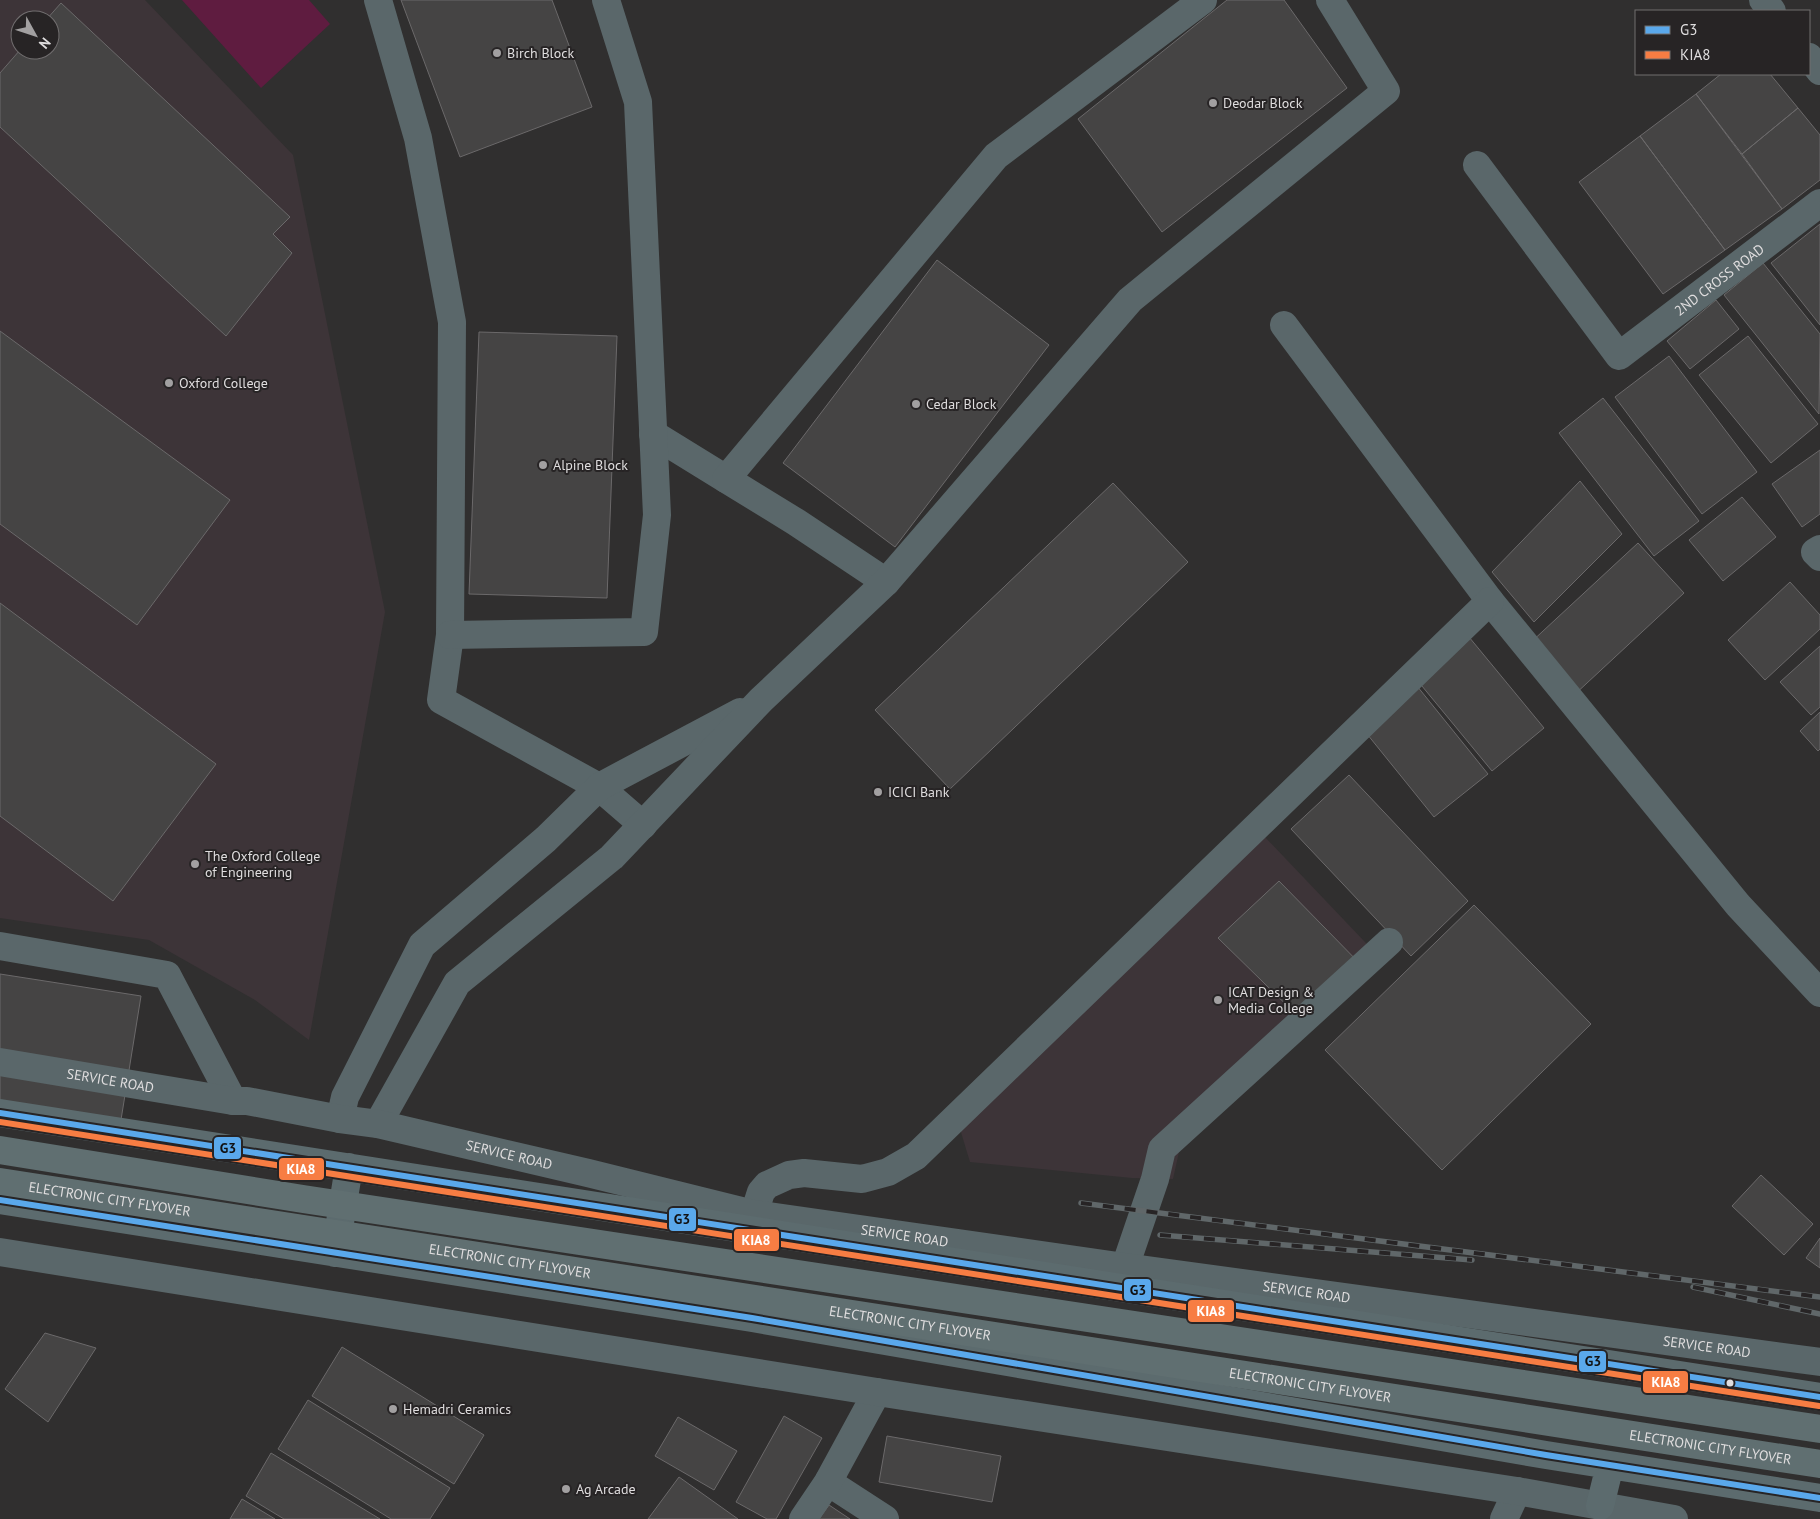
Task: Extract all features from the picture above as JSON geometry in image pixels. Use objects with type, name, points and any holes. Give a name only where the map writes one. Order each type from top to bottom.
[{"type":"highway","points":[[0,1113],[1820,1396]]},
{"type":"highway","points":[[0,1150],[303,1199],[1820,1429]]},
{"type":"highway","points":[[335,1253],[349,1167]]},
{"type":"highway","name":"ELECTRONIC CITY FLYOVER","points":[[0,1182],[1820,1464]]},
{"type":"highway","points":[[0,1200],[742,1317],[1610,1465],[1820,1498]]},
{"type":"highway","points":[[1600,1506],[1610,1465]]},
{"type":"street","points":[[378,0],[418,138],[452,322],[450,635],[441,700],[599,787],[643,825]]},
{"type":"street","points":[[450,635],[644,632],[657,515],[638,102],[606,0]]},
{"type":"street","points":[[726,479],[996,156],[1203,0]]},
{"type":"street","points":[[378,1124],[457,983],[612,857],[761,700],[886,582],[1130,300],[1386,91],[1330,0]]},
{"type":"street","points":[[1763,0],[1771,10]]},
{"type":"street","points":[[1810,58],[1820,71]]},
{"type":"street","name":"2ND CROSS ROAD","points":[[1477,165],[1619,356],[1820,203]]},
{"type":"street","points":[[1284,325],[1490,601],[1738,905],[1820,993]]},
{"type":"street","points":[[653,434],[796,522],[886,582]]},
{"type":"street","points":[[754,1214],[762,1192],[767,1185],[789,1175],[804,1173],[862,1179],[888,1172],[916,1156],[1490,601]]},
{"type":"street","points":[[340,1120],[345,1098],[418,953],[546,839],[599,787],[761,700]]},
{"type":"street","points":[[1125,1267],[1162,1149],[1389,942]]},
{"type":"street","points":[[0,946],[167,975],[233,1101]]},
{"type":"street","name":"SERVICE ROAD","points":[[0,1062],[233,1101],[248,1101],[340,1120],[378,1124],[754,1214],[1820,1362]]},
{"type":"street","points":[[0,1252],[877,1392],[1517,1491],[1674,1519]]},
{"type":"street","points":[[803,1519],[828,1482],[877,1392]]},
{"type":"street","points":[[828,1482],[885,1519]]},
{"type":"street","points":[[1504,1519],[1517,1491]]},
{"type":"shaded area","name":"Oxford College","points":[[0,0],[145,0],[293,155],[385,612],[309,1040],[255,1000],[149,940],[0,918]]},
{"type":"shaded area","points":[[182,0],[309,0],[330,24],[261,88]]},
{"type":"shaded area","name":"ICAT Design & Media College","points":[[1263,835],[1384,962],[1179,1152],[1173,1179],[1132,1178],[970,1162],[960,1129]]},
{"type":"building","name":"Birch Block","points":[[401,0],[552,0],[592,107],[460,157]]},
{"type":"building","name":"Deodar Block","points":[[1227,0],[1284,0],[1347,88],[1162,232],[1078,119]]},
{"type":"building","points":[[61,3],[290,217],[273,234],[292,253],[226,336],[0,127],[0,73],[11,60],[60,60],[60,10],[55,10]]},
{"type":"building","points":[[1720,75],[1771,75],[1798,108],[1742,154],[1696,94]]},
{"type":"building","points":[[1696,94],[1782,209],[1725,250],[1640,136]]},
{"type":"building","points":[[1798,108],[1820,135],[1820,180],[1782,209],[1742,154]]},
{"type":"building","points":[[1640,136],[1725,250],[1663,294],[1579,182]]},
{"type":"building","points":[[1820,224],[1820,325],[1771,263]]},
{"type":"building","name":"Cedar Block","points":[[937,260],[1049,345],[895,547],[783,463]]},
{"type":"building","points":[[1763,263],[1820,334],[1819,414],[1724,295]]},
{"type":"building","points":[[1716,300],[1739,329],[1690,369],[1667,341]]},
{"type":"building","points":[[0,331],[230,500],[137,625],[0,524]]},
{"type":"building","name":"Alpine Block","points":[[479,332],[617,336],[607,598],[469,594]]},
{"type":"building","points":[[1748,336],[1818,424],[1771,463],[1699,375]]},
{"type":"building","points":[[1669,356],[1757,472],[1702,514],[1615,397]]},
{"type":"building","points":[[1603,398],[1699,521],[1654,556],[1559,433]]},
{"type":"building","points":[[1820,450],[1820,514],[1802,527],[1772,484]]},
{"type":"building","points":[[1580,481],[1622,534],[1534,622],[1492,572]]},
{"type":"building","points":[[1113,483],[1188,562],[950,789],[875,710]]},
{"type":"building","points":[[1742,497],[1776,537],[1723,581],[1689,540]]},
{"type":"building","points":[[1638,543],[1684,593],[1573,696],[1529,644]]},
{"type":"building","points":[[1790,582],[1820,615],[1820,629],[1765,680],[1728,640]]},
{"type":"building","points":[[0,603],[216,764],[113,901],[0,816]]},
{"type":"building","points":[[1469,637],[1544,728],[1492,771],[1417,680]]},
{"type":"building","points":[[1820,646],[1820,707],[1811,715],[1780,682]]},
{"type":"building","points":[[1417,686],[1488,774],[1434,817],[1363,729]]},
{"type":"building","points":[[1820,712],[1820,749],[1818,751],[1800,731]]},
{"type":"building","points":[[1349,775],[1468,901],[1411,956],[1291,829]]},
{"type":"building","points":[[1279,881],[1368,972],[1310,1028],[1218,938]]},
{"type":"building","points":[[1474,905],[1591,1024],[1442,1170],[1325,1050]]},
{"type":"building","points":[[0,974],[141,996],[120,1126],[0,1107]]},
{"type":"building","points":[[1761,1175],[1813,1224],[1784,1255],[1732,1206]]},
{"type":"building","points":[[1820,1238],[1820,1268],[1806,1258]]},
{"type":"building","points":[[45,1333],[96,1348],[48,1422],[5,1389]]},
{"type":"building","points":[[342,1347],[484,1435],[454,1484],[312,1396]]},
{"type":"building","points":[[308,1400],[450,1488],[430,1519],[391,1519],[278,1449]]},
{"type":"building","points":[[784,1416],[822,1438],[776,1519],[767,1519],[736,1502]]},
{"type":"building","points":[[678,1417],[737,1451],[714,1490],[655,1456]]},
{"type":"building","points":[[887,1436],[1001,1456],[992,1502],[879,1482]]},
{"type":"building","points":[[271,1453],[380,1519],[284,1519],[246,1496]]},
{"type":"building","points":[[679,1477],[738,1519],[648,1519]]},
{"type":"building","points":[[242,1499],[275,1519],[230,1519]]},
{"type":"building","points":[[829,1505],[850,1519],[819,1519]]},
{"type":"railway","points":[[1081,1203],[1820,1297]]},
{"type":"railway","points":[[1160,1235],[1472,1260]]},
{"type":"railway","points":[[1693,1287],[1820,1314]]},
{"type":"transit line","name":"G3","points":[[0,1113],[1820,1397]]},
{"type":"transit line","name":"KIA8","points":[[0,1122],[1819,1406]]},
{"type":"transit line","name":"G3","points":[[0,1200],[752,1318],[1546,1455],[1820,1498]]},
{"type":"place","name":"Birch Block","points":[[497,53]]},
{"type":"place","name":"Deodar Block","points":[[1213,103]]},
{"type":"place","name":"Oxford College","points":[[169,383]]},
{"type":"place","name":"Cedar Block","points":[[916,404]]},
{"type":"place","name":"Alpine Block","points":[[543,465]]},
{"type":"place","name":"ICICI Bank","points":[[878,792]]},
{"type":"place","name":"The Oxford College of Engineering","points":[[195,864]]},
{"type":"place","name":"ICAT Design & Media College","points":[[1218,1000]]},
{"type":"place","name":"Hemadri Ceramics","points":[[393,1409]]},
{"type":"place","name":"Ag Arcade","points":[[566,1489]]}]
